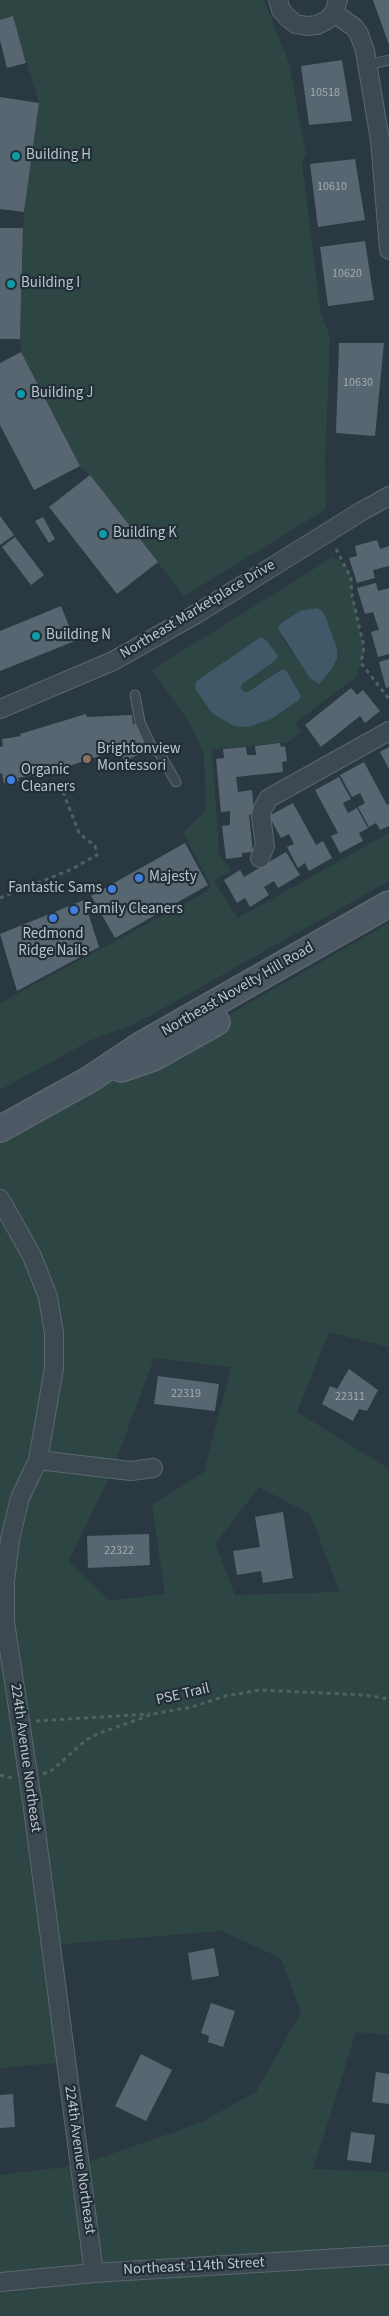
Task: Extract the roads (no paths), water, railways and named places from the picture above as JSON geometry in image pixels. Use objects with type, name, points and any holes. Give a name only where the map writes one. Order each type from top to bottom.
[{"type":"main road","name":"Northeast Novelty Hill Road","points":[[0,1129],[90,1079],[141,1045],[389,904]]},
{"type":"main road","name":"Northeast Novelty Hill Road","points":[[90,1079],[153,1058],[389,923]]},
{"type":"street","points":[[278,0],[281,10],[288,18],[296,24],[307,26],[317,25],[327,20],[336,6],[359,34],[367,65],[380,140],[389,250]]},
{"type":"street","name":"Northeast Marketplace Drive","points":[[0,709],[113,661],[198,613],[389,496]]},
{"type":"street","points":[[260,858],[266,846],[261,816],[268,798],[389,731]]},
{"type":"street","name":"224th Avenue Northeast","points":[[0,1199],[32,1256],[48,1297],[54,1332],[54,1368],[38,1460],[20,1498],[10,1539],[5,1582],[6,1622],[94,2273]]},
{"type":"street","points":[[38,1460],[131,1471],[154,1468]]},
{"type":"street","name":"Northeast 114th Street","points":[[0,2282],[94,2273],[389,2255]]},
{"type":"lane","points":[[367,65],[389,60]]},
{"type":"lane","points":[[136,695],[140,722],[151,746],[160,754],[176,782]]},
{"type":"water","points":[[316,608],[321,610],[325,616],[337,648],[337,658],[331,670],[319,684],[310,678],[278,629],[280,624],[300,611]]},
{"type":"water","points":[[261,637],[266,640],[278,656],[276,660],[242,684],[241,688],[244,692],[248,692],[281,670],[286,670],[301,696],[299,700],[271,719],[248,727],[234,726],[212,713],[196,690],[195,685],[198,680]]},
{"type":"place","name":"Building H","points":[[16,156]]},
{"type":"place","name":"Building I","points":[[11,284]]},
{"type":"place","name":"Building J","points":[[21,394]]},
{"type":"place","name":"Building K","points":[[103,534]]},
{"type":"place","name":"Building N","points":[[36,636]]},
{"type":"place","name":"Brightonview Montessori","points":[[87,759]]},
{"type":"place","name":"Organic Cleaners","points":[[11,780]]},
{"type":"place","name":"Majesty","points":[[139,878]]},
{"type":"place","name":"Fantastic Sams","points":[[112,889]]},
{"type":"place","name":"Family Cleaners","points":[[74,910]]},
{"type":"place","name":"Redmond Ridge Nails","points":[[53,918]]}]
